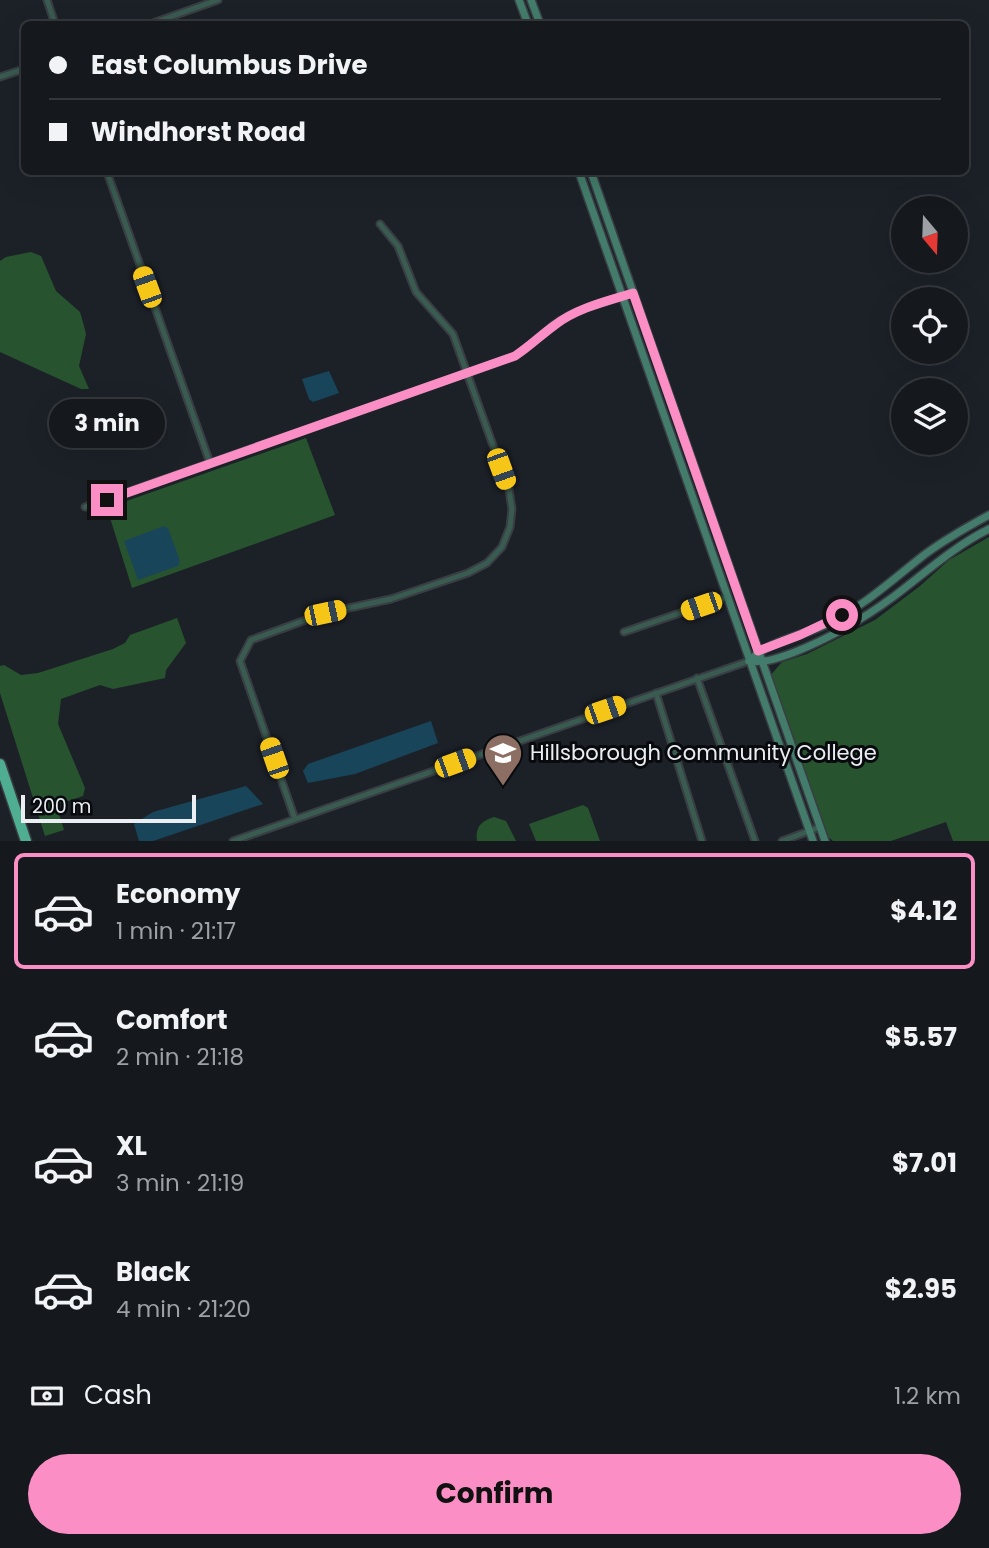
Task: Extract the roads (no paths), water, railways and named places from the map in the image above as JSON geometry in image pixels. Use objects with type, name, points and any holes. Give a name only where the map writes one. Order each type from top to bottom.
[{"type":"highway","points":[[0,764],[26,841]]},
{"type":"street","points":[[47,0],[54,21]]},
{"type":"street","points":[[158,21],[218,0]]},
{"type":"street","points":[[519,0],[527,21]]},
{"type":"street","points":[[531,0],[539,21]]},
{"type":"street","points":[[0,77],[21,70]]},
{"type":"street","points":[[108,175],[209,463]]},
{"type":"street","points":[[580,175],[813,841]]},
{"type":"street","points":[[592,175],[825,841]]},
{"type":"street","points":[[295,819],[240,661],[251,640],[325,613],[391,599],[468,573],[487,564],[502,547],[510,527],[512,509],[509,490],[453,334],[416,292],[398,246],[380,224]]},
{"type":"street","points":[[85,507],[515,356],[535,344],[555,324],[576,312],[633,293]]},
{"type":"street","points":[[749,661],[758,651],[829,623],[888,585],[924,556],[989,515]]},
{"type":"street","points":[[233,841],[697,678],[749,661],[762,663],[809,646],[837,633],[874,610],[932,566],[989,529]]},
{"type":"street","points":[[924,556],[932,566]]},
{"type":"street","points":[[624,632],[727,597]]},
{"type":"street","points":[[697,678],[755,841]]},
{"type":"street","points":[[656,693],[702,841]]},
{"type":"street","points":[[782,841],[820,827]]},
{"type":"water","points":[[329,371],[339,393],[313,402],[309,399],[302,379]]},
{"type":"water","points":[[164,526],[168,528],[180,561],[178,566],[138,580],[124,541]]},
{"type":"water","points":[[431,721],[438,743],[355,774],[308,783],[303,771],[308,764]]},
{"type":"water","points":[[246,786],[263,804],[153,841],[139,841],[134,824],[153,812]]},
{"type":"place","name":"Hillsborough Community College","points":[[503,787]]}]
